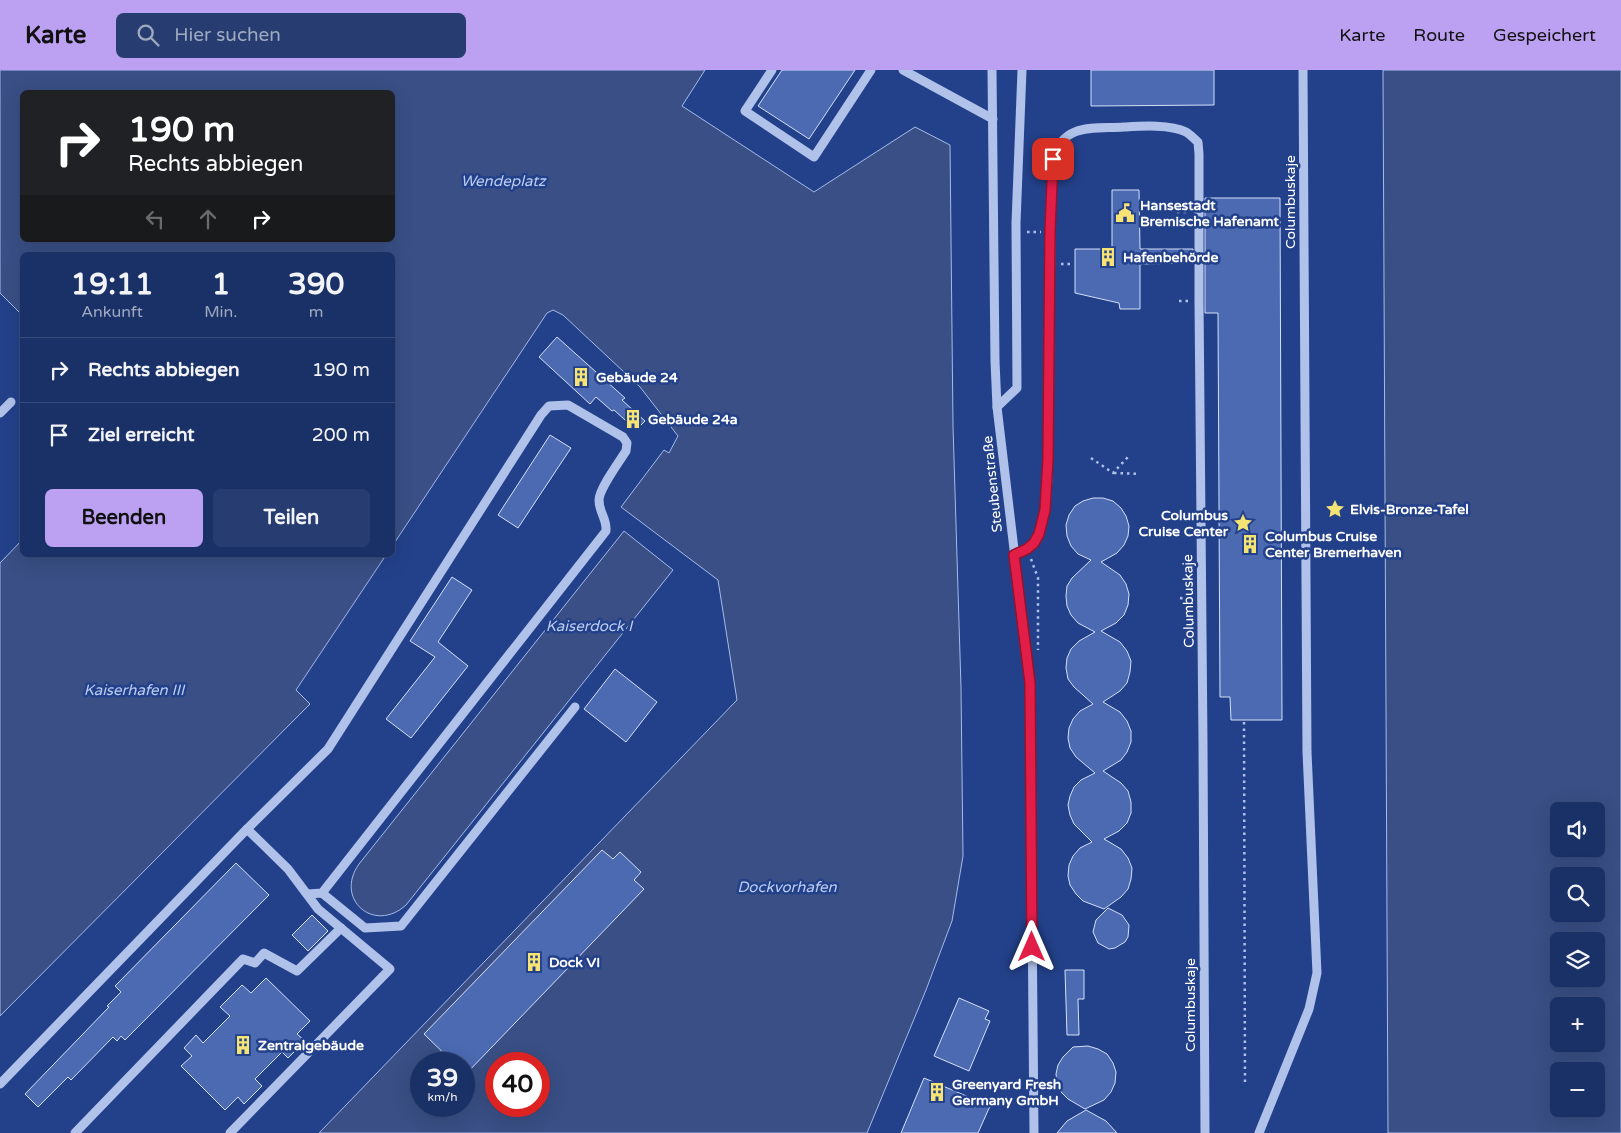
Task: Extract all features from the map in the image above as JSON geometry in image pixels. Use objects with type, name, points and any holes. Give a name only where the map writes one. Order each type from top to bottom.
[{"type":"street","points":[[772,70],[745,111],[814,157],[871,70]]},
{"type":"street","points":[[903,70],[993,119]]},
{"type":"street","name":"Steubenstraße","points":[[992,70],[997,407],[1030,683],[1034,1133]]},
{"type":"street","points":[[997,407],[1017,388],[1016,223],[1022,70]]},
{"type":"street","name":"Columbuskaje","points":[[1259,1133],[1309,1010],[1317,973],[1307,752],[1303,70]]},
{"type":"street","name":"Columbuskaje","points":[[1014,555],[1027,549],[1034,543],[1039,534],[1045,510],[1048,459],[1050,231],[1055,150],[1068,136],[1078,130],[1090,127],[1161,126],[1185,132],[1198,142],[1199,154],[1198,301],[1204,743],[1205,1133]]},
{"type":"street","points":[[0,413],[11,402]]},
{"type":"street","points":[[0,1084],[247,828],[328,750],[537,422],[549,406],[568,405],[623,437],[627,443],[626,451],[599,498],[600,511],[607,521],[606,531],[322,893]]},
{"type":"street","points":[[308,894],[322,893],[365,928],[401,926],[575,707]]},
{"type":"street","points":[[230,1133],[390,968],[318,909],[288,869],[247,828]]},
{"type":"street","points":[[75,1133],[244,959],[255,963],[264,953],[298,971],[341,928]]},
{"type":"path","points":[[1057,264],[1072,264]]},
{"type":"path","points":[[1114,472],[1128,457]]},
{"type":"path","points":[[1092,458],[1114,472],[1140,474]]},
{"type":"path","points":[[1244,722],[1245,1084]]},
{"type":"water","name":"Dockvorhafen","points":[[0,70],[705,70],[682,106],[814,192],[915,127],[950,145],[953,426],[961,688],[963,856],[952,921],[926,990],[867,1133],[319,1133],[737,700],[718,580],[621,507],[664,450],[669,453],[678,436],[640,387],[563,315],[553,310],[547,313],[395,542],[395,252],[20,252],[20,313],[0,293]]},
{"type":"water","points":[[1383,70],[1621,70],[1621,1133],[1388,1133]]},
{"type":"water","name":"Kaiserdock I","points":[[624,531],[673,570],[406,905],[394,913],[382,916],[370,914],[361,909],[354,900],[351,889],[353,877],[359,864]]},
{"type":"water","name":"Kaiserhafen III","points":[[20,542],[20,557],[385,557],[296,690],[310,704],[0,1016],[0,563]]},
{"type":"building","points":[[782,70],[855,70],[809,139],[758,106]]},
{"type":"building","points":[[1091,70],[1214,70],[1214,105],[1091,106]]},
{"type":"building","name":"Hafenbehörde","points":[[1112,190],[1139,190],[1140,249],[1193,249],[1193,263],[1140,264],[1140,309],[1120,309],[1119,303],[1075,293],[1075,249],[1112,249]]},
{"type":"building","name":"Columbus Cruise Center Bremerhaven","points":[[1205,198],[1280,198],[1282,720],[1231,720],[1230,697],[1220,697],[1218,313],[1205,313]]},
{"type":"building","name":"Gebäude 24","points":[[557,337],[625,398],[622,400],[645,421],[636,430],[596,397],[590,404],[539,357]]},
{"type":"building","points":[[550,435],[571,448],[518,528],[498,515]]},
{"type":"building","points":[[1093,498],[1113,501],[1121,508],[1129,526],[1128,536],[1124,545],[1117,553],[1101,562],[1120,575],[1126,584],[1129,594],[1128,605],[1124,615],[1116,623],[1101,631],[1120,642],[1127,651],[1131,661],[1127,683],[1120,691],[1103,702],[1120,712],[1127,721],[1131,731],[1131,742],[1121,760],[1103,771],[1121,783],[1128,791],[1131,802],[1131,813],[1127,823],[1119,831],[1104,839],[1121,849],[1128,858],[1132,868],[1131,879],[1128,889],[1121,897],[1104,909],[1083,901],[1070,885],[1068,876],[1069,865],[1073,856],[1080,848],[1092,842],[1074,824],[1068,805],[1070,796],[1074,787],[1081,780],[1095,773],[1076,757],[1070,748],[1069,728],[1073,719],[1080,711],[1093,704],[1068,679],[1067,658],[1071,649],[1079,641],[1095,632],[1078,623],[1071,615],[1067,606],[1067,586],[1072,578],[1091,560],[1078,554],[1071,546],[1067,536],[1066,525],[1069,515],[1075,506]]},
{"type":"building","points":[[452,577],[472,590],[438,642],[468,666],[411,738],[386,719],[435,657],[410,641]]},
{"type":"building","points":[[615,669],[657,702],[626,742],[584,709]]},
{"type":"building","name":"Dock VI","points":[[602,850],[613,859],[620,852],[641,872],[634,880],[644,889],[487,1052],[485,1052],[475,1065],[475,1052],[443,1052],[424,1034]]},
{"type":"building","points":[[236,863],[269,895],[125,1040],[121,1036],[117,1041],[113,1037],[71,1080],[68,1077],[38,1107],[25,1094],[109,1007],[107,1006],[121,992],[115,986]]},
{"type":"building","points":[[1108,908],[1122,915],[1129,925],[1128,937],[1125,942],[1109,949],[1098,943],[1093,932],[1096,920]]},
{"type":"building","points":[[312,915],[328,931],[308,951],[292,935]]},
{"type":"building","points":[[1065,970],[1084,970],[1084,999],[1078,999],[1079,1035],[1067,1035]]},
{"type":"building","name":"Zentralgebäude","points":[[266,978],[310,1021],[297,1034],[305,1041],[288,1058],[282,1052],[255,1079],[262,1086],[244,1104],[238,1097],[225,1110],[181,1066],[192,1056],[184,1048],[196,1035],[203,1043],[230,1016],[220,1007],[242,985],[251,993]]},
{"type":"building","points":[[959,998],[989,1011],[985,1019],[990,1021],[969,1071],[934,1056]]},
{"type":"building","points":[[1088,1046],[1107,1054],[1116,1072],[1115,1083],[1111,1092],[1104,1100],[1085,1109],[1068,1099],[1061,1092],[1057,1084],[1056,1074],[1058,1065],[1063,1057],[1073,1047]]},
{"type":"building","name":"Greenyard Fresh Germany GmbH","points":[[924,1078],[990,1106],[978,1133],[901,1133]]},
{"type":"building","points":[[1086,1110],[1106,1121],[1117,1133],[1057,1133],[1067,1121]]},
{"type":"place","name":"Hansestadt Bremische Hafenamt","points":[[1125,213]]},
{"type":"place","name":"Hafenbehörde","points":[[1108,257]]},
{"type":"place","name":"Gebäude 24","points":[[581,377]]},
{"type":"place","name":"Gebäude 24a","points":[[633,419]]},
{"type":"place","name":"Elvis-Bronze-Tafel","points":[[1335,509]]},
{"type":"place","name":"Columbus Cruise Center","points":[[1243,523]]},
{"type":"place","name":"Columbus Cruise Center Bremerhaven","points":[[1250,544]]},
{"type":"place","name":"Dock VI","points":[[534,962]]},
{"type":"place","name":"Zentralgebäude","points":[[243,1045]]},
{"type":"place","name":"Greenyard Fresh Germany GmbH","points":[[937,1092]]},
{"type":"route","points":[[1032,947],[1030,683],[1014,555],[1027,549],[1034,543],[1039,534],[1045,510],[1048,459],[1051,298],[1050,231],[1053,159]]},
{"type":"water label","name":"Wendeplatz","points":[[503,181]]}]
